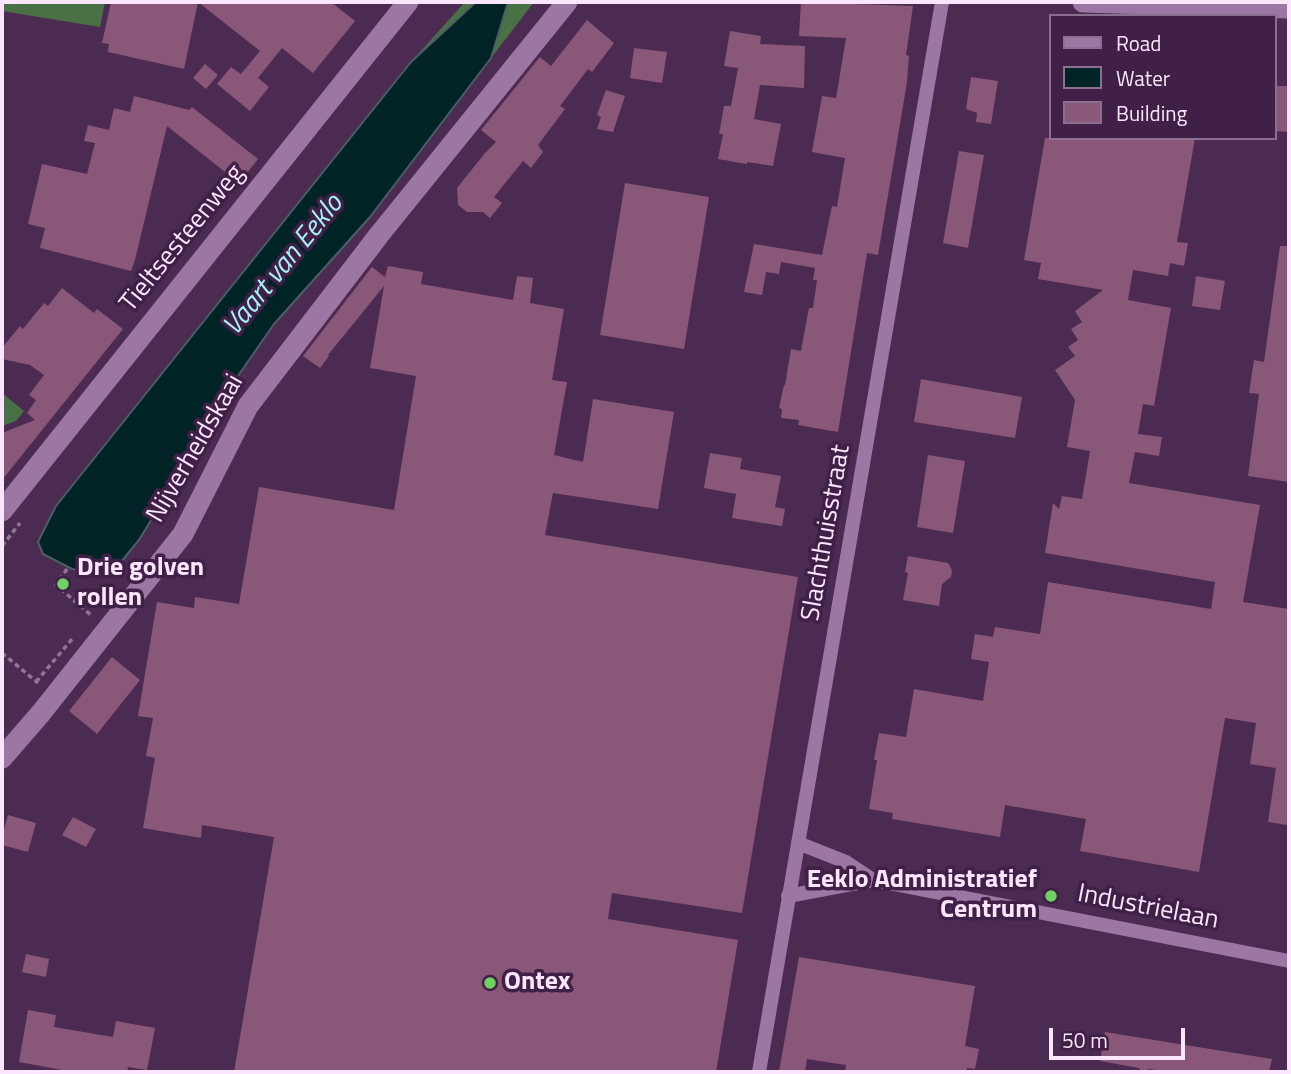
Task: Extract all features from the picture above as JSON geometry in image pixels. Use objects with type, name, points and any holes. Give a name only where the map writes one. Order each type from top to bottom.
[{"type":"street","name":"Tieltsesteenweg","points":[[2,511],[408,2]]},
{"type":"street","name":"Nijverheidskaai","points":[[2,758],[183,534],[247,406],[379,235],[567,2]]},
{"type":"street","name":"Slachthuisstraat","points":[[759,1072],[942,2]]},
{"type":"street","points":[[1083,2],[1289,8]]},
{"type":"street","name":"Industrielaan","points":[[798,843],[846,862],[873,880]]},
{"type":"street","name":"Industrielaan","points":[[788,896],[873,880],[1289,961]]},
{"type":"path","points":[[67,569],[56,585],[92,615],[84,625]]},
{"type":"path","points":[[36,682],[76,634]]},
{"type":"path","points":[[2,653],[54,696]]},
{"type":"green space","points":[[2,2],[105,2],[100,27],[2,11]]},
{"type":"green space","points":[[465,2],[476,2],[411,62]]},
{"type":"green space","points":[[534,2],[491,58],[506,4]]},
{"type":"green space","points":[[2,393],[24,411],[16,421],[2,426]]},
{"type":"water","name":"Vaart van Eeklo","points":[[476,2],[508,2],[491,58],[370,217],[274,324],[240,373],[139,540],[116,568],[97,573],[72,569],[43,554],[38,542],[56,506],[411,62]]},
{"type":"building","points":[[111,2],[198,2],[184,69],[108,52],[109,44],[102,43]]},
{"type":"building","points":[[198,2],[331,2],[355,21],[313,73],[282,48],[258,78],[269,87],[250,111],[217,84],[231,67],[241,74],[260,51]]},
{"type":"building","points":[[801,2],[913,6],[906,55],[909,56],[907,82],[878,255],[867,253],[838,432],[798,425],[799,420],[781,418],[782,409],[779,408],[791,349],[801,351],[809,308],[813,308],[817,280],[813,280],[815,268],[781,262],[779,274],[766,272],[762,295],[744,292],[754,244],[822,255],[832,206],[837,207],[845,158],[812,152],[822,96],[836,98],[846,38],[799,36]]},
{"type":"building","points":[[587,20],[614,43],[592,72],[588,69],[560,106],[565,109],[538,145],[543,152],[531,168],[523,161],[494,197],[502,203],[490,218],[483,212],[467,212],[458,205],[457,188],[496,142],[481,130],[540,57],[551,66]]},
{"type":"building","points":[[730,31],[761,36],[760,44],[805,46],[804,88],[760,85],[754,119],[781,124],[773,166],[718,159],[723,134],[719,134],[724,106],[731,106],[738,68],[724,66]]},
{"type":"building","points":[[634,48],[667,52],[662,83],[630,78]]},
{"type":"building","points":[[205,64],[218,75],[206,89],[193,78]]},
{"type":"building","points":[[971,77],[998,81],[991,124],[976,122],[977,113],[966,109]]},
{"type":"building","points":[[1277,86],[1289,86],[1289,132],[1277,131]]},
{"type":"building","points":[[606,90],[625,96],[613,132],[597,129],[601,117],[597,115]]},
{"type":"building","points":[[134,96],[189,110],[192,107],[258,159],[239,183],[167,126],[131,271],[40,248],[45,228],[28,224],[42,164],[87,174],[95,143],[84,141],[88,125],[109,130],[114,108],[130,112]]},
{"type":"building","points":[[1045,138],[1195,140],[1177,242],[1188,243],[1184,266],[1170,263],[1168,276],[1133,270],[1128,300],[1171,308],[1154,406],[1143,404],[1138,434],[1162,437],[1159,456],[1135,452],[1129,483],[1260,505],[1243,602],[1289,609],[1287,825],[1268,822],[1276,768],[1250,764],[1256,723],[1225,718],[1199,872],[1080,851],[1086,819],[1005,805],[1000,837],[892,819],[893,813],[869,809],[879,733],[906,737],[914,689],[983,701],[989,662],[971,659],[975,634],[993,637],[995,627],[1040,634],[1048,582],[1211,609],[1215,582],[1045,553],[1053,503],[1059,509],[1062,496],[1082,499],[1090,451],[1067,447],[1075,400],[1055,370],[1075,356],[1068,347],[1078,340],[1071,329],[1082,322],[1075,311],[1103,290],[1038,279],[1041,263],[1024,260]]},
{"type":"building","points":[[959,151],[984,155],[968,248],[943,243]]},
{"type":"building","points":[[625,183],[709,197],[684,349],[600,335]]},
{"type":"building","points":[[1280,246],[1289,246],[1289,482],[1248,476],[1259,394],[1249,393],[1254,360],[1264,362]]},
{"type":"building","points":[[388,266],[423,272],[421,284],[513,300],[517,276],[533,278],[530,303],[564,309],[552,380],[567,382],[554,455],[583,462],[593,399],[674,412],[658,509],[553,493],[545,535],[798,577],[742,913],[612,893],[608,919],[738,940],[716,1072],[234,1072],[274,837],[202,825],[201,838],[143,828],[155,758],[146,756],[153,718],[138,716],[157,602],[194,608],[195,597],[239,604],[259,487],[394,510],[416,376],[370,368],[384,286],[320,368],[303,356],[372,267],[385,277]]},
{"type":"building","points":[[1196,276],[1225,281],[1220,310],[1192,306]]},
{"type":"building","points":[[62,288],[94,313],[97,309],[123,329],[2,480],[2,433],[35,420],[27,413],[36,400],[29,395],[44,375],[30,365],[2,359],[2,348],[20,326],[23,329],[44,303],[48,306]]},
{"type":"building","points":[[921,379],[1022,397],[1015,438],[914,422]]},
{"type":"building","points":[[710,453],[742,458],[740,469],[781,476],[775,507],[785,509],[782,526],[732,518],[736,494],[704,488]]},
{"type":"building","points":[[928,455],[965,461],[953,533],[917,527]]},
{"type":"building","points":[[908,556],[948,563],[952,570],[951,577],[942,584],[939,606],[903,600]]},
{"type":"building","points":[[112,657],[140,680],[97,734],[69,711]]},
{"type":"building","points":[[8,815],[36,823],[28,852],[2,845]]},
{"type":"building","points":[[73,817],[96,829],[86,847],[62,835]]},
{"type":"building","points":[[26,954],[49,959],[46,977],[22,972]]},
{"type":"building","points":[[799,957],[975,986],[965,1046],[979,1049],[975,1069],[967,1068],[966,1072],[845,1072],[846,1065],[807,1059],[805,1072],[779,1072]]},
{"type":"building","points":[[28,1010],[56,1015],[54,1027],[113,1037],[116,1021],[155,1028],[147,1070],[128,1067],[127,1072],[73,1072],[19,1062]]},
{"type":"building","points":[[1105,1032],[1272,1059],[1269,1072],[1168,1072],[1149,1069],[1142,1072],[1139,1068],[1100,1061]]},
{"type":"place","name":"Drie golven rollen","points":[[63,584]]},
{"type":"place","name":"Eeklo Administratief Centrum","points":[[1051,896]]},
{"type":"place","name":"Ontex","points":[[490,983]]}]
